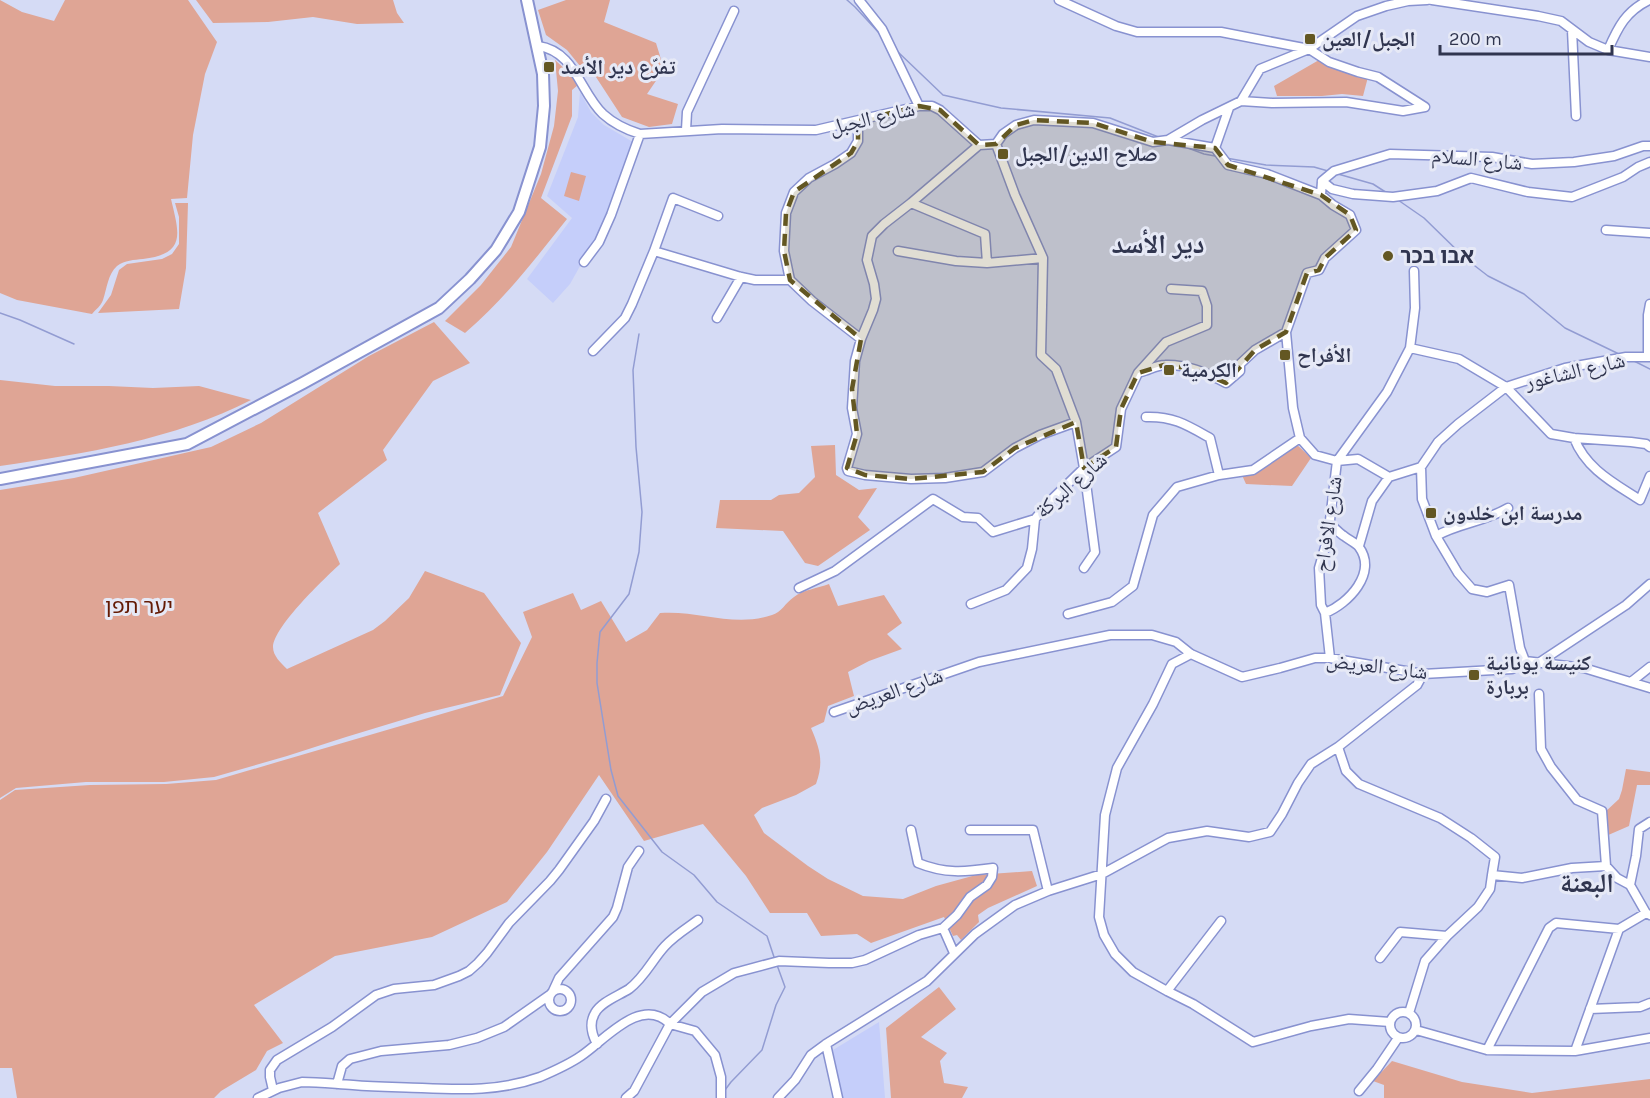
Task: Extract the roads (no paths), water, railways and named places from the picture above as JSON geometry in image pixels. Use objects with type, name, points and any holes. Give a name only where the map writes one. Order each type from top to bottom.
[{"type":"main road","points":[[0,479],[187,444],[439,308],[496,250],[519,212],[540,147],[544,87],[538,46],[526,0]]},
{"type":"street","points":[[859,0],[882,29],[919,106]]},
{"type":"street","points":[[1059,0],[1116,26],[1137,32],[1221,32],[1309,49],[1329,62],[1378,77],[1425,107],[1403,111],[1346,102],[1241,101]]},
{"type":"street","points":[[1168,140],[1241,101],[1260,69],[1309,49],[1357,16],[1386,6],[1427,0]]},
{"type":"street","points":[[1432,0],[1562,21],[1589,42],[1608,50],[1650,57]]},
{"type":"street","points":[[1608,50],[1619,24],[1639,5],[1649,0]]},
{"type":"street","points":[[686,130],[687,112],[734,11]]},
{"type":"street","points":[[1572,30],[1576,116]]},
{"type":"street","points":[[538,46],[552,49],[565,60],[604,114],[629,130],[640,134],[600,242],[584,262]]},
{"type":"street","name":"شارع الجبل","points":[[640,134],[722,129],[816,130],[919,106],[932,106],[940,110],[979,145]]},
{"type":"street","points":[[1215,148],[1229,108]]},
{"type":"street","points":[[996,144],[1003,134],[1016,125],[1034,120],[1093,123],[1153,142],[1168,140],[1215,148],[1228,165],[1267,174],[1321,195],[1350,215],[1356,230],[1325,258],[1319,270],[1307,273],[1286,332],[1293,408],[1300,438],[1253,470],[1219,475],[1177,487],[1153,515],[1133,586],[1112,602],[1068,614]]},
{"type":"street","points":[[858,121],[858,141],[851,153],[809,178],[794,192],[786,213],[784,250],[790,280],[812,301],[861,339]]},
{"type":"street","points":[[996,144],[979,145],[872,236],[867,260],[876,299],[855,361],[852,408],[857,434],[847,468],[848,471],[866,475],[911,479],[945,478],[983,472],[1015,448],[1040,435],[1076,422]]},
{"type":"street","points":[[996,144],[1015,195],[1044,258],[1041,355],[1056,369],[1076,422],[1095,552],[1084,568]]},
{"type":"street","name":"شارع السلام","points":[[1322,181],[1334,171],[1390,154],[1492,157],[1532,164],[1574,162],[1614,156],[1643,146],[1650,146]]},
{"type":"street","points":[[1322,181],[1332,189],[1353,194],[1393,197],[1437,191],[1471,178],[1528,192],[1572,197],[1623,177],[1650,162]]},
{"type":"street","points":[[1321,195],[1322,181]]},
{"type":"street","points":[[593,351],[625,318],[654,251],[673,198],[718,216]]},
{"type":"street","points":[[911,203],[985,234],[987,263]]},
{"type":"street","points":[[1606,230],[1650,233]]},
{"type":"street","points":[[654,251],[755,280],[790,280]]},
{"type":"street","points":[[898,251],[956,261],[987,263],[1044,258]]},
{"type":"street","points":[[1337,461],[1387,392],[1410,348],[1415,308],[1414,271]]},
{"type":"street","points":[[717,318],[741,277]]},
{"type":"street","name":"شارع البركة","points":[[799,588],[835,572],[933,499],[963,517],[978,518],[993,532],[1035,519],[1049,501],[1084,468],[1116,447],[1121,409],[1138,373],[1166,342],[1207,325],[1207,306],[1202,291],[1171,289]]},
{"type":"street","points":[[1649,357],[1650,304]]},
{"type":"street","points":[[1138,373],[1164,364],[1194,369],[1226,383],[1239,371],[1240,364],[1255,350],[1286,332]]},
{"type":"street","points":[[1410,348],[1460,359],[1506,387],[1551,434],[1631,442],[1646,444],[1650,447]]},
{"type":"street","name":"شارع الشاغور","points":[[1421,467],[1438,442],[1506,387],[1566,368],[1626,357],[1649,357]]},
{"type":"street","points":[[1146,417],[1164,417],[1210,438],[1219,475]]},
{"type":"street","name":"شارع الافراح","points":[[1300,438],[1316,455],[1337,461],[1358,459],[1389,477]]},
{"type":"street","points":[[1574,438],[1584,457],[1597,471],[1640,500],[1650,476]]},
{"type":"street","name":"شارع الافراح","points":[[1330,658],[1325,614],[1321,605],[1319,568],[1330,524],[1337,461]]},
{"type":"street","points":[[1359,546],[1372,501],[1389,477],[1421,467],[1422,499],[1436,536],[1458,573],[1472,589],[1487,592],[1509,585],[1520,648],[1525,661]]},
{"type":"street","points":[[1436,536],[1449,529],[1493,516],[1508,508]]},
{"type":"street","points":[[972,604],[1006,590],[1027,568],[1032,549],[1035,519]]},
{"type":"street","points":[[1325,614],[1349,599],[1359,585],[1365,559],[1359,546],[1330,524]]},
{"type":"street","points":[[1540,662],[1626,605],[1650,584]]},
{"type":"street","name":"شارع العريض","points":[[834,712],[979,662],[1110,635],[1152,635],[1176,642],[1191,654],[1242,677],[1315,658],[1330,658],[1424,674],[1512,669],[1525,661],[1584,668],[1650,688]]},
{"type":"street","points":[[1191,654],[1172,664],[1153,704],[1117,768],[1105,815],[1099,917],[1104,936],[1115,954],[1133,972],[1193,1004],[1253,1042],[1311,1026],[1348,1019],[1390,1022]]},
{"type":"street","points":[[1631,682],[1650,667]]},
{"type":"street","points":[[778,1098],[795,1080],[811,1055],[927,981],[975,934],[1015,905],[1048,891],[1102,874],[1168,838],[1207,831],[1249,837],[1270,832],[1311,764],[1338,747],[1417,685],[1424,674]]},
{"type":"street","points":[[1487,1050],[1549,928],[1556,923],[1619,930],[1648,914],[1630,885],[1617,878],[1606,866],[1602,811],[1577,800],[1551,767],[1541,749],[1539,694]]},
{"type":"street","points":[[1338,747],[1346,771],[1359,784],[1440,818],[1495,857],[1490,888],[1478,907],[1425,961],[1409,1013]]},
{"type":"street","points":[[273,1090],[270,1071],[277,1059],[341,1021],[376,994],[394,989],[434,985],[459,976],[478,963],[509,923],[560,870],[594,821],[606,799]]},
{"type":"street","points":[[1630,885],[1639,829],[1650,822]]},
{"type":"street","points":[[626,1098],[634,1091],[670,1024],[702,992],[734,973],[779,961],[829,963],[865,960],[919,935],[943,928],[957,915],[970,897],[987,885],[992,878],[993,868],[964,872],[942,871],[918,863],[911,830]]},
{"type":"street","points":[[970,830],[1033,830],[1048,891]]},
{"type":"street","points":[[550,1006],[549,1001],[559,978],[617,908],[628,867],[639,851]]},
{"type":"street","points":[[1492,875],[1522,878],[1572,868],[1606,866]]},
{"type":"street","points":[[597,1044],[592,1028],[592,1018],[596,1010],[637,983],[665,945],[698,920]]},
{"type":"street","points":[[1167,991],[1221,921]]},
{"type":"street","points":[[943,928],[954,953]]},
{"type":"street","points":[[1575,1052],[1619,930]]},
{"type":"street","points":[[1380,958],[1400,932],[1448,936]]},
{"type":"street","points":[[533,1007],[543,1004],[562,1012],[568,1008],[572,1002],[566,980],[568,969]]},
{"type":"street","points":[[337,1084],[342,1066],[350,1059],[381,1051],[449,1045],[470,1040],[504,1027],[552,992],[560,989],[568,993]]},
{"type":"street","points":[[1590,1009],[1640,1007],[1650,1003]]},
{"type":"street","points":[[1397,1013],[1409,1013],[1415,1018],[1416,1030],[1406,1038],[1398,1038],[1391,1031],[1391,1018],[1397,1013]]},
{"type":"street","points":[[258,1098],[273,1090],[302,1082],[468,1090],[498,1088],[523,1083],[555,1071],[580,1057],[639,1015],[657,1015],[670,1024],[695,1031],[715,1055],[721,1077],[721,1098]]},
{"type":"street","points":[[1416,1030],[1487,1050],[1575,1052],[1650,1038]]},
{"type":"street","points":[[1359,1091],[1398,1038]]},
{"type":"street","points":[[826,1044],[838,1098]]},
{"type":"waterway","points":[[847,0],[880,34]]},
{"type":"waterway","points":[[898,52],[943,95],[1001,108],[1110,118],[1161,138]]},
{"type":"waterway","points":[[1188,148],[1215,156]]},
{"type":"waterway","points":[[1226,158],[1266,165],[1314,167],[1328,171]]},
{"type":"waterway","points":[[1338,174],[1373,184],[1387,193]]},
{"type":"waterway","points":[[1398,200],[1424,218],[1466,259],[1488,276],[1524,294],[1565,328],[1619,354]]},
{"type":"waterway","points":[[0,313],[74,344]]},
{"type":"waterway","points":[[639,334],[633,370],[636,447],[642,512],[639,552],[629,594],[600,632],[597,663],[597,683],[611,770],[618,796],[662,852],[694,875],[717,902],[767,936],[774,957]]},
{"type":"waterway","points":[[1634,361],[1650,369]]},
{"type":"waterway","points":[[725,1090],[762,1050],[776,1005],[785,987],[777,965]]},
{"type":"place","name":"الجبل/العين","points":[[1310,39]]},
{"type":"place","name":"تفرّع دير الأسد","points":[[549,67]]},
{"type":"place","name":"صلاح الدين/الجبل","points":[[1003,154]]},
{"type":"place","name":"אבו בכר","points":[[1388,256]]},
{"type":"place","name":"الأفراح","points":[[1285,355]]},
{"type":"place","name":"الكرمية","points":[[1169,370]]},
{"type":"place","name":"مدرسة ابن خلدون","points":[[1431,513]]},
{"type":"place","name":"كنيسة يونانية بربارة","points":[[1474,675]]},
{"type":"district","name":"دير الأسد","points":[[1158,244]]},
{"type":"district","name":"البعنة","points":[[1587,883]]},
{"type":"park label","name":"יער תפן","points":[[139,606]]}]
